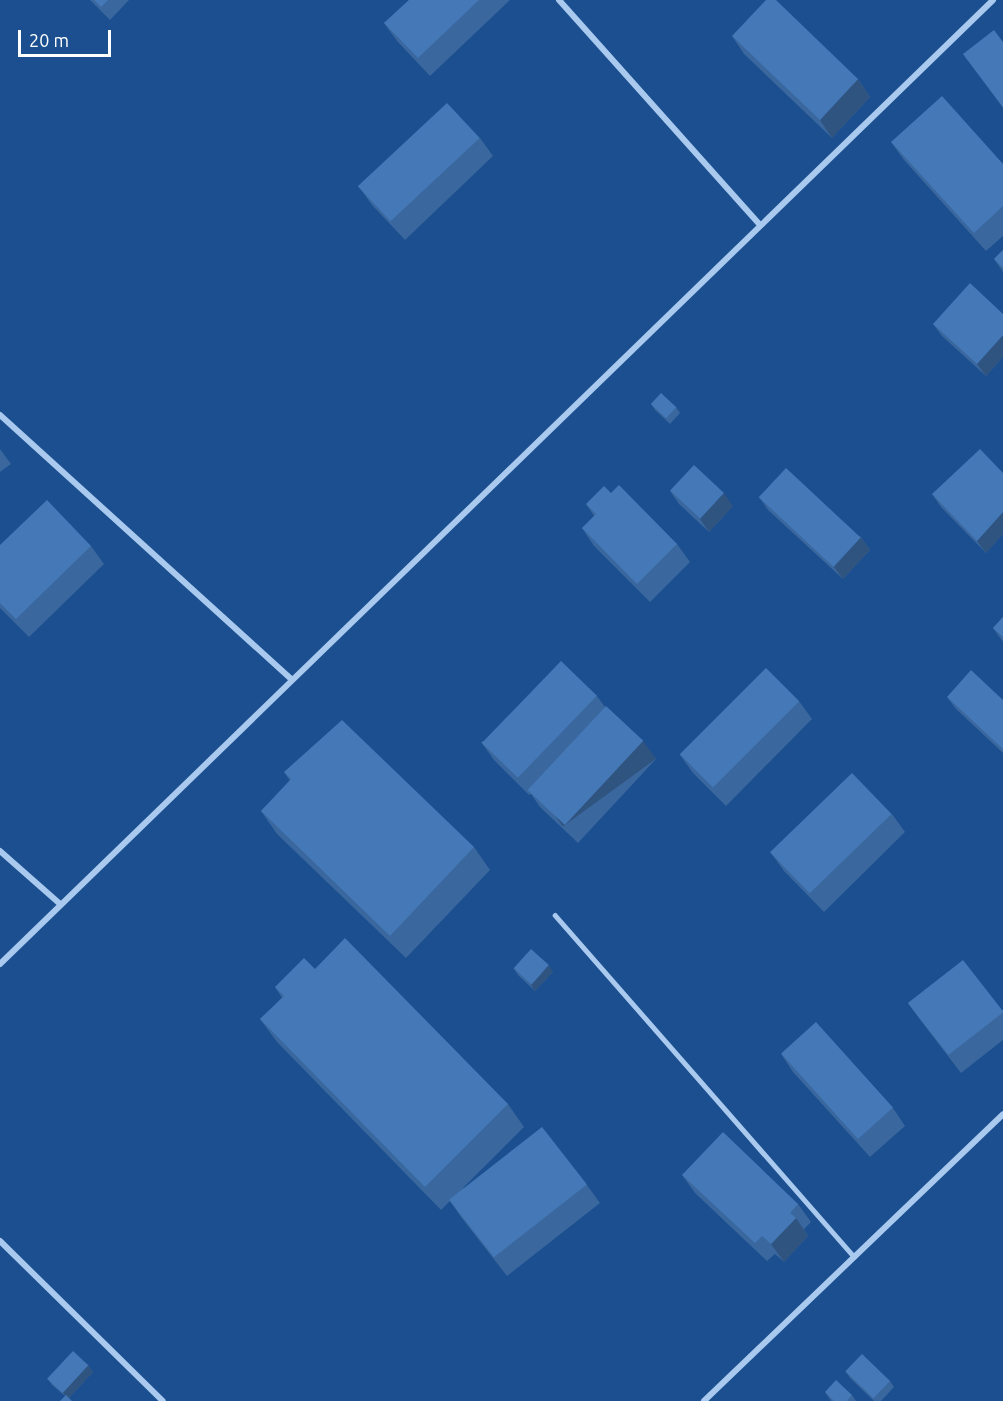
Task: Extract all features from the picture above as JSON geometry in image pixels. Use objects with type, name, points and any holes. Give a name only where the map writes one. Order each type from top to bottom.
[{"type":"street","points":[[559,0],[760,225]]},
{"type":"street","points":[[0,964],[59,903],[993,0]]},
{"type":"street","points":[[0,415],[291,679]]},
{"type":"street","points":[[0,851],[59,903]]},
{"type":"street","points":[[704,1401],[1003,1113]]},
{"type":"street","points":[[0,1241],[163,1401]]},
{"type":"lane","points":[[555,915],[854,1256]]},
{"type":"building","points":[[94,0],[108,0],[101,7]]},
{"type":"building","points":[[409,0],[479,0],[418,58],[384,23]]},
{"type":"building","points":[[766,0],[776,0],[858,79],[820,120],[732,36]]},
{"type":"building","points":[[994,30],[1003,42],[1003,107],[963,54]]},
{"type":"building","points":[[942,96],[1003,164],[1003,206],[974,233],[891,142]]},
{"type":"building","points":[[447,103],[480,138],[391,221],[358,186]]},
{"type":"building","points":[[1003,250],[1003,268],[994,259]]},
{"type":"building","points":[[970,283],[1003,314],[1003,335],[977,364],[933,324]]},
{"type":"building","points":[[661,393],[676,407],[666,418],[651,404]]},
{"type":"building","points":[[980,449],[1003,473],[1003,512],[977,541],[932,494]]},
{"type":"building","points":[[694,465],[724,493],[700,519],[670,491]]},
{"type":"building","points":[[786,468],[861,538],[833,567],[759,497]]},
{"type":"building","points":[[619,485],[677,544],[637,584],[582,528],[596,514],[586,504],[604,486],[611,493]]},
{"type":"building","points":[[47,500],[91,546],[16,619],[0,603],[0,545]]},
{"type":"building","points":[[1003,617],[1003,637],[993,628]]},
{"type":"building","points":[[561,661],[597,696],[518,778],[482,743]]},
{"type":"building","points":[[766,668],[799,701],[713,788],[680,754]]},
{"type":"building","points":[[971,670],[1003,700],[1003,749],[947,697]]},
{"type":"building","points":[[606,706],[643,741],[565,825],[528,790]]},
{"type":"building","points":[[342,720],[474,847],[390,936],[261,811],[291,779],[284,772]]},
{"type":"building","points":[[852,773],[892,814],[810,893],[770,852]]},
{"type":"building","points":[[345,938],[508,1104],[425,1187],[260,1019],[284,996],[275,987],[304,958],[315,969]]},
{"type":"building","points":[[531,949],[549,965],[531,984],[514,968]]},
{"type":"building","points":[[963,960],[1003,1013],[948,1055],[908,1003]]},
{"type":"building","points":[[816,1022],[893,1107],[858,1139],[781,1053]]},
{"type":"building","points":[[542,1127],[587,1185],[494,1257],[449,1200]]},
{"type":"building","points":[[723,1132],[798,1204],[790,1213],[796,1218],[771,1244],[762,1236],[755,1243],[682,1175]]},
{"type":"building","points":[[73,1351],[88,1365],[62,1393],[47,1379]]},
{"type":"building","points":[[862,1354],[890,1381],[873,1398],[845,1371]]},
{"type":"building","points":[[836,1380],[852,1395],[847,1401],[834,1401],[825,1392]]},
{"type":"building","points":[[66,1395],[72,1401],[60,1401]]}]
